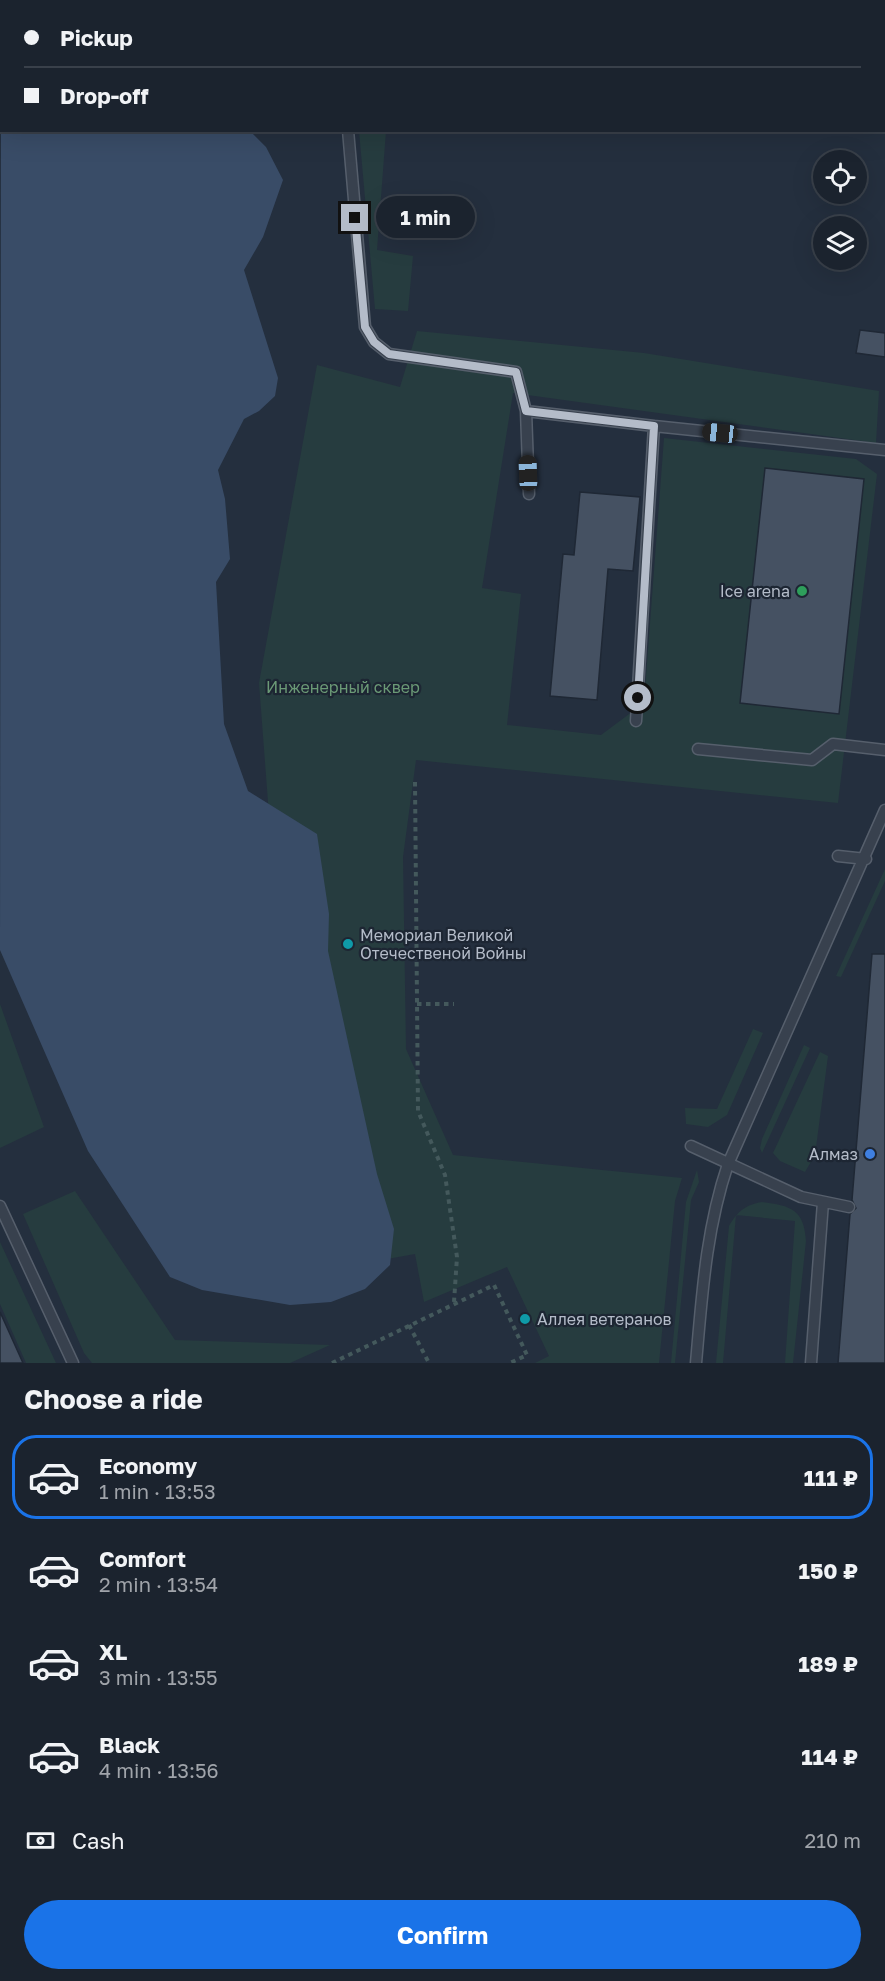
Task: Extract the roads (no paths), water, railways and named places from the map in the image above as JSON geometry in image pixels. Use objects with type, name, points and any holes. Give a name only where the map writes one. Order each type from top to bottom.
[{"type":"lane","points":[[348,132],[365,327],[374,342],[389,354],[516,372],[526,411],[529,494]]},
{"type":"lane","points":[[526,411],[885,450]]},
{"type":"lane","points":[[636,721],[654,426]]},
{"type":"lane","points":[[698,749],[812,760],[832,744],[885,750]]},
{"type":"lane","points":[[696,1363],[707,1245],[716,1201],[728,1164],[866,859],[885,810]]},
{"type":"lane","points":[[838,856],[866,859]]},
{"type":"lane","points":[[691,1146],[801,1197],[849,1207]]},
{"type":"lane","points":[[811,1363],[823,1202]]},
{"type":"lane","points":[[0,1206],[73,1363]]},
{"type":"water","points":[[1,132],[251,132],[266,147],[283,180],[263,237],[244,270],[278,378],[275,396],[259,411],[244,419],[218,470],[225,499],[230,559],[216,582],[224,724],[248,791],[317,834],[329,914],[328,951],[377,1174],[394,1229],[390,1265],[365,1289],[331,1302],[290,1305],[202,1290],[170,1277],[88,1151],[0,950]]},
{"type":"place","name":"Ice arena","points":[[802,591]]},
{"type":"place","name":"Мемориал Великой Отечественой Войны","points":[[348,944]]},
{"type":"place","name":"Алмаз","points":[[870,1154]]},
{"type":"place","name":"Аллея ветеранов","points":[[525,1319]]},
{"type":"park label","name":"Инженерный сквер","points":[[343,687]]}]
